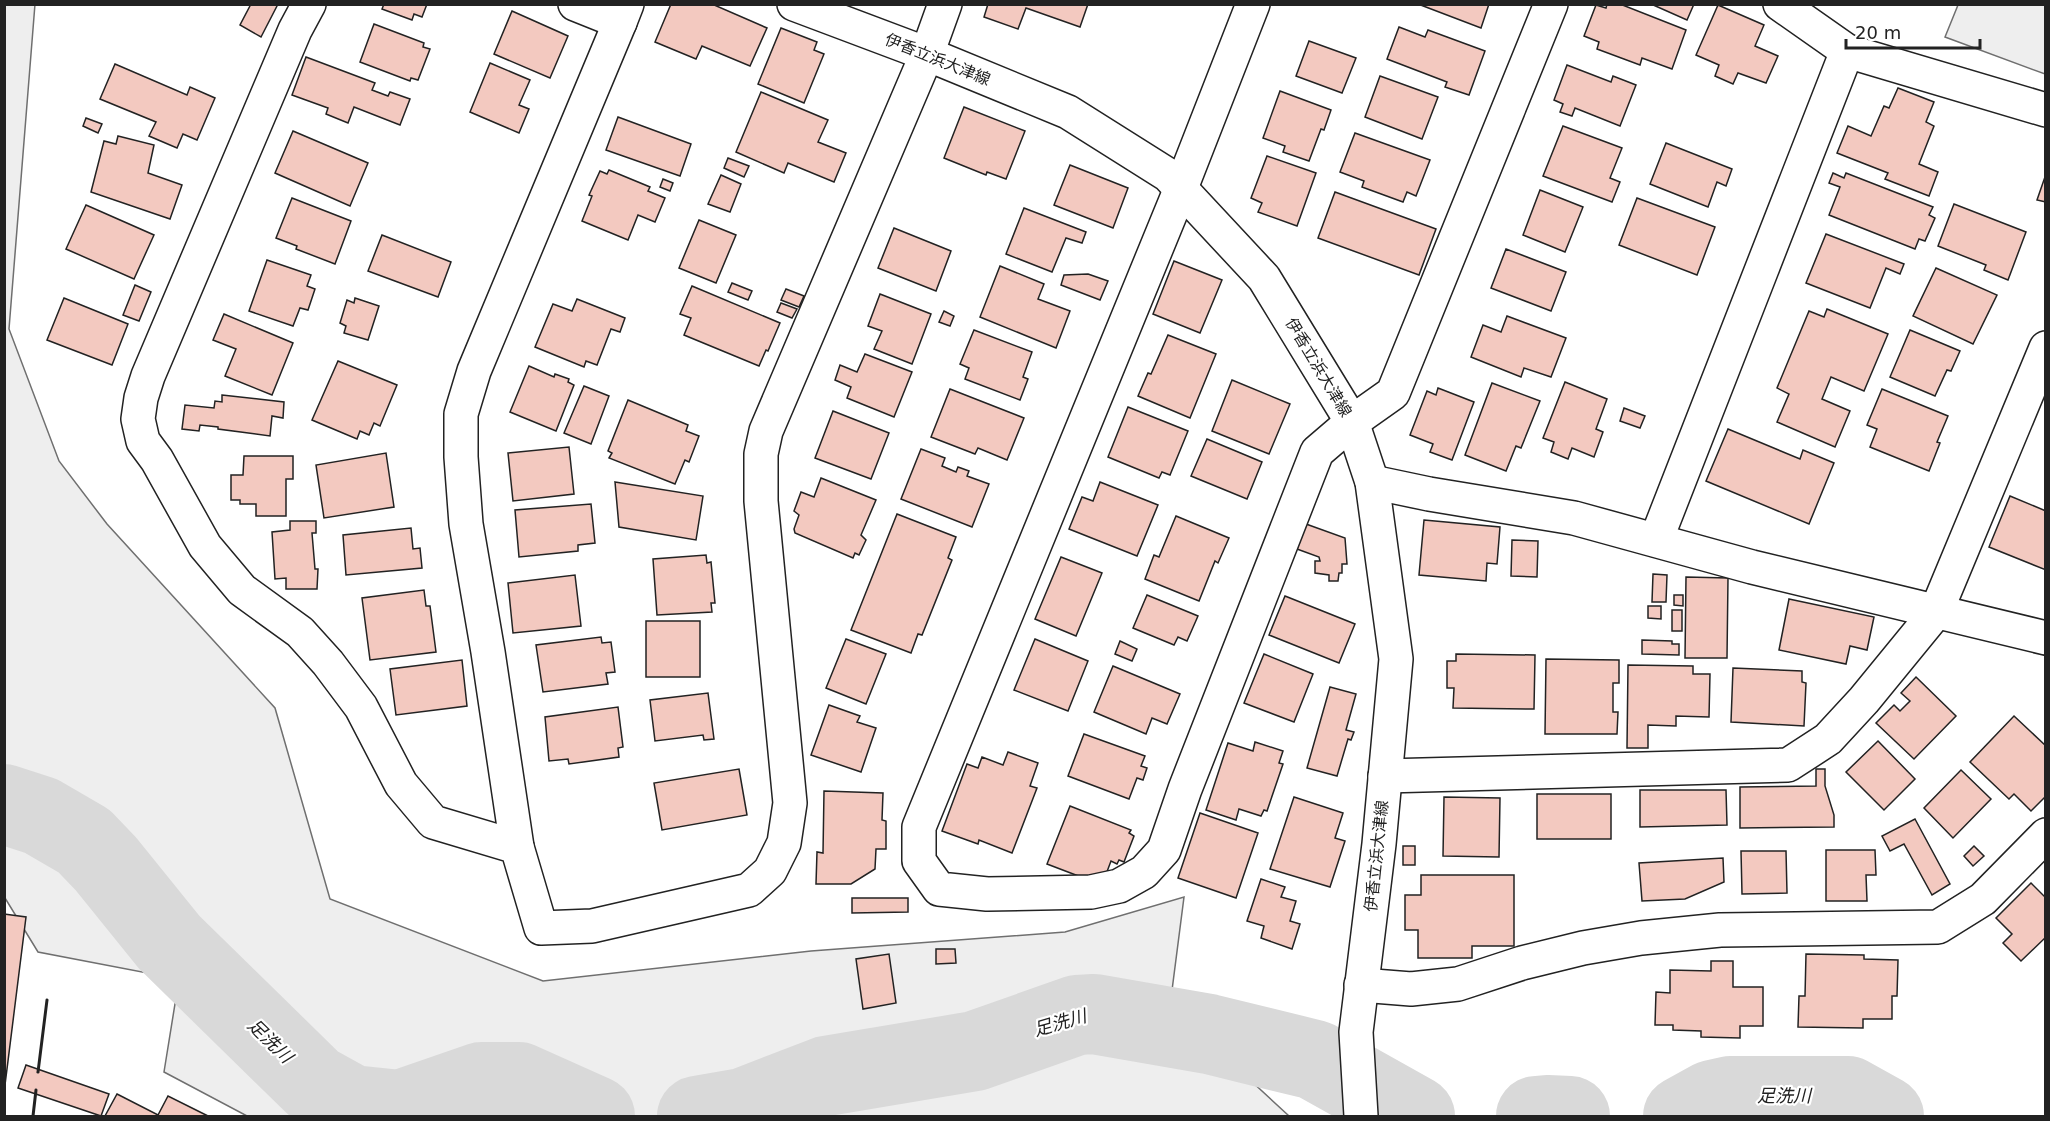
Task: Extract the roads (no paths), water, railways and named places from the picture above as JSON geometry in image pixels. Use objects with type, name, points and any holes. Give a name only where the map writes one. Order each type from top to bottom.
[{"type":"street","points":[[309,4],[295,30],[148,376],[141,398],[138,419],[143,441],[157,460],[205,546],[242,590],[300,632],[328,663],[362,707],[401,784],[433,822],[517,847]]},
{"type":"street","points":[[575,4],[624,14],[474,371],[460,414],[460,457],[466,524],[488,651],[517,847],[541,928],[592,926],[749,890],[770,871],[784,843],[790,803],[761,501],[761,454],[766,431],[927,54],[945,4]]},
{"type":"street","name":"伊香立浜大津線","points":[[794,4],[927,54],[1068,112],[1168,175],[1264,278],[1352,422],[1372,482],[1396,659],[1379,844],[1361,985],[1356,1046],[1361,1116]]},
{"type":"street","points":[[1253,4],[919,827],[919,861],[939,889],[987,894],[1091,892],[1119,886],[1144,872],[1164,850],[1189,778],[1317,452],[1352,422],[1393,393],[1551,4]]},
{"type":"street","points":[[1780,4],[1847,51],[2046,110]]},
{"type":"street","points":[[1656,540],[1847,51]]},
{"type":"street","points":[[1385,776],[1788,765],[1828,739],[1936,612],[2046,348]]},
{"type":"street","points":[[1372,482],[1429,494],[1574,518],[1752,567],[2046,638]]},
{"type":"street","points":[[1361,985],[1412,989],[1458,984],[1522,963],[1583,948],[1641,938],[1720,930],[1938,927],[1983,899],[2046,835]]},
{"type":"waterway","name":"足洗川","points":[[4,804],[41,816],[84,841],[106,864],[169,942],[314,1084],[352,1105],[400,1110],[481,1082],[519,1082],[595,1116]]},
{"type":"waterway","name":"足洗川","points":[[697,1116],[743,1108],[826,1076],[975,1051],[1077,1015],[1094,1014],[1209,1034],[1315,1060],[1415,1116]]},
{"type":"waterway","name":"足洗川","points":[[1683,1116],[1712,1100],[1730,1096],[1848,1096],[1884,1116]]},
{"type":"waterway","name":"足洗川","points":[[1536,1116],[1570,1116]]}]
